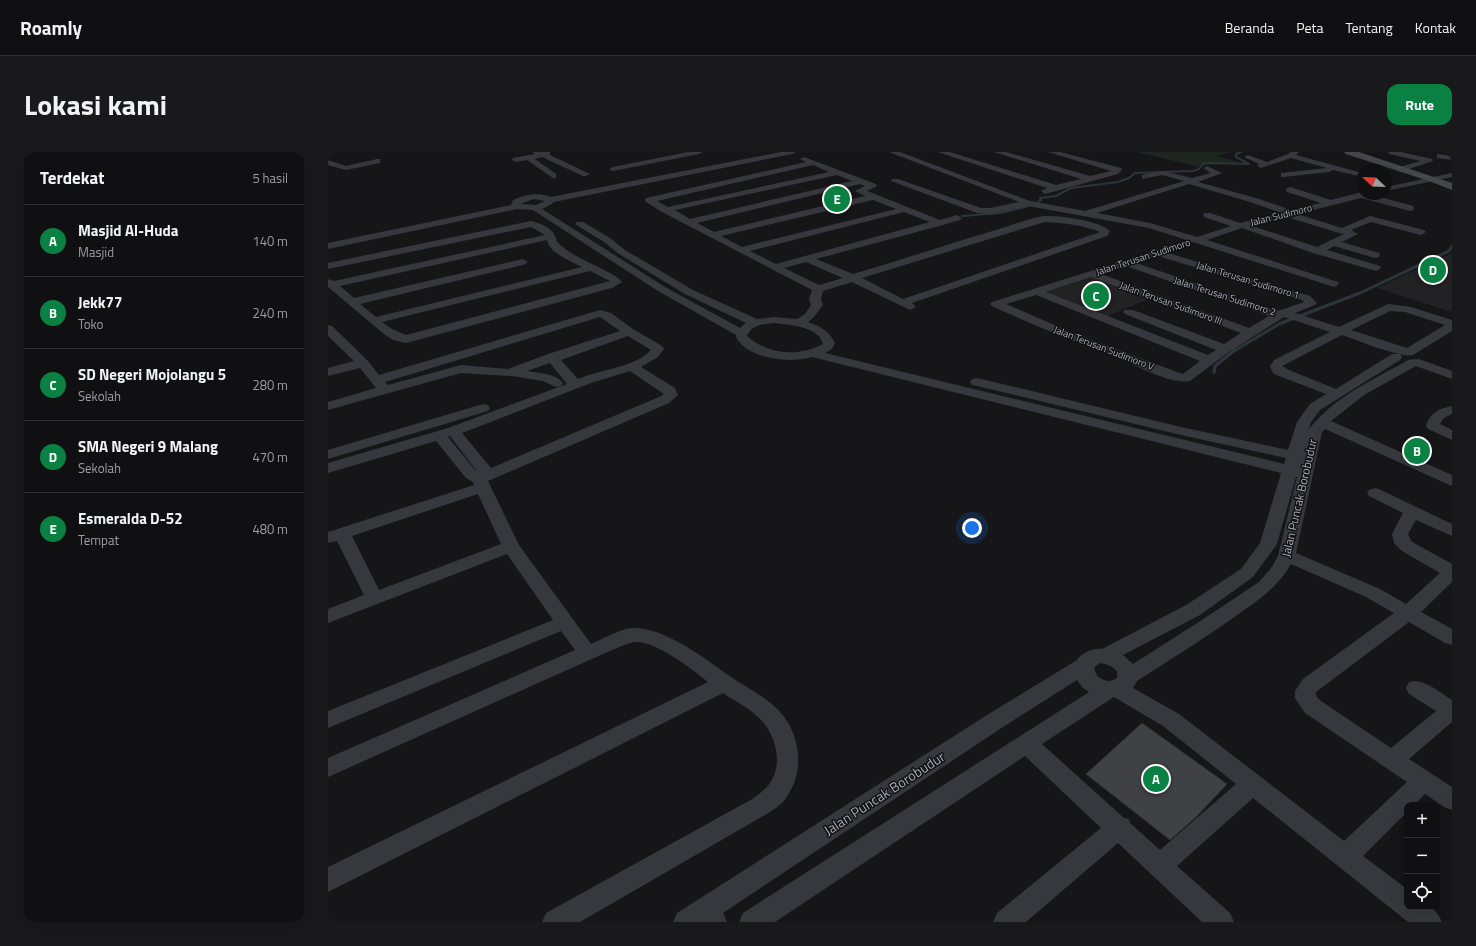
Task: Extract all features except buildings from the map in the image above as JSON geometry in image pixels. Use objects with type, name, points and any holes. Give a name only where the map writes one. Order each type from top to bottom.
[{"type":"street","points":[[536,152],[586,174]]},
{"type":"street","points":[[516,160],[557,152]]},
{"type":"street","points":[[328,246],[516,205],[546,201],[702,160],[768,152]]},
{"type":"street","points":[[613,169],[640,164],[789,152],[872,186],[859,191]]},
{"type":"street","points":[[897,154],[916,152]]},
{"type":"street","points":[[942,152],[1056,188]]},
{"type":"street","points":[[998,152],[1092,179]]},
{"type":"street","points":[[1043,192],[1092,179],[1118,170],[1052,152]]},
{"type":"street","points":[[1349,152],[1434,179],[1452,187]]},
{"type":"street","points":[[1392,152],[1429,161],[1403,169]]},
{"type":"street","points":[[897,154],[1028,203],[1084,214],[1136,221],[1334,284]]},
{"type":"street","points":[[1248,158],[1264,165],[1293,154],[1356,174]]},
{"type":"street","points":[[328,162],[346,168],[378,161],[363,155]]},
{"type":"street","points":[[1440,156],[1452,158]]},
{"type":"street","points":[[529,158],[553,176]]},
{"type":"street","points":[[625,158],[640,164]]},
{"type":"street","points":[[813,163],[649,200],[665,210],[775,267],[817,294]]},
{"type":"street","points":[[1084,214],[1218,173],[1207,168]]},
{"type":"street","points":[[1284,175],[1338,169]]},
{"type":"street","points":[[665,210],[838,172]]},
{"type":"street","points":[[1159,190],[1144,181],[1162,173],[1253,200],[1345,233],[1363,241]]},
{"type":"street","points":[[1392,188],[1452,175]]},
{"type":"street","points":[[689,222],[862,181]]},
{"type":"street","points":[[895,181],[980,211],[990,211],[1028,203]]},
{"type":"street","points":[[1392,185],[1398,187]]},
{"type":"street","points":[[846,186],[940,223]]},
{"type":"street","points":[[1290,190],[1331,203]]},
{"type":"street","points":[[328,241],[538,192],[594,246],[639,276],[701,313],[741,333]]},
{"type":"street","points":[[713,235],[873,196]]},
{"type":"street","points":[[1253,200],[1270,196]]},
{"type":"street","name":"Jalan Sudimoro","points":[[1198,240],[1266,216],[1289,214],[1356,197]]},
{"type":"street","points":[[516,205],[526,198],[546,201],[562,214]]},
{"type":"street","points":[[1380,200],[1410,208]]},
{"type":"street","points":[[504,201],[516,205]]},
{"type":"street","points":[[742,250],[905,209]]},
{"type":"street","points":[[1207,215],[1376,268]]},
{"type":"street","points":[[1266,216],[1282,224]]},
{"type":"street","points":[[775,267],[956,218]]},
{"type":"street","points":[[808,259],[855,278],[906,305],[989,272],[1104,234],[1105,231],[1096,227],[1064,220],[1045,219],[979,238],[855,278],[817,294]]},
{"type":"street","points":[[1316,250],[1334,243],[1345,233],[1371,219],[1421,232]]},
{"type":"street","points":[[573,220],[609,242],[622,252],[689,292],[755,324]]},
{"type":"street","points":[[328,266],[525,224],[534,224],[552,236]]},
{"type":"street","points":[[330,283],[374,321],[397,338],[409,339],[603,288],[616,282],[570,251],[552,243],[552,236]]},
{"type":"street","points":[[330,283],[552,236]]},
{"type":"street","name":"Jalan Terusan Sudimoro","points":[[996,304],[1198,240]]},
{"type":"street","points":[[570,251],[609,242]]},
{"type":"street","points":[[1334,243],[1375,255]]},
{"type":"street","name":"Jalan Terusan Sudimoro 1","points":[[1158,253],[1289,292],[1310,300],[1311,303],[1284,314]]},
{"type":"street","points":[[353,302],[523,262]]},
{"type":"street","name":"Jalan Terusan Sudimoro 2","points":[[1126,263],[1305,320],[1410,357]]},
{"type":"street","points":[[374,321],[593,267]]},
{"type":"street","points":[[1318,278],[1334,271]]},
{"type":"street","name":"Jalan Terusan Sudimoro III","points":[[1091,274],[1251,333]]},
{"type":"street","points":[[1035,291],[1210,360]]},
{"type":"street","points":[[794,322],[809,316],[817,305],[817,294]]},
{"type":"street","name":"Jalan Terusan Sudimoro V","points":[[996,304],[1021,316],[1180,377],[1189,376],[1251,333],[1284,314]]},
{"type":"street","points":[[1335,393],[1284,373],[1278,370],[1276,366],[1278,363],[1334,330],[1388,307],[1407,309],[1452,325]]},
{"type":"street","points":[[1129,312],[1225,350]]},
{"type":"street","points":[[328,406],[452,358],[596,314],[607,315],[629,332],[658,349],[656,354],[652,357],[631,366],[573,381],[487,412],[434,424],[328,455]]},
{"type":"street","points":[[741,333],[746,328],[755,324],[774,320],[794,322],[820,331],[828,339],[828,346]]},
{"type":"street","name":"Jalan Puncak Borobudur","points":[[1105,656],[1193,610],[1247,574],[1268,544],[1301,457],[1315,431],[1322,422],[1343,403],[1410,357],[1452,325]]},
{"type":"street","points":[[328,329],[363,363],[381,385]]},
{"type":"street","points":[[509,373],[552,357],[629,332]]},
{"type":"street","points":[[741,333],[741,337],[746,343],[754,348],[766,352],[794,356],[812,354],[1178,436],[1301,457]]},
{"type":"street","name":"Jalan Puncak Borobudur","points":[[1301,457],[1304,422],[1315,407],[1335,393],[1410,357],[1452,339]]},
{"type":"street","points":[[328,346],[343,342]]},
{"type":"street","points":[[812,354],[828,346],[1178,436],[1296,473]]},
{"type":"street","points":[[552,357],[573,381]]},
{"type":"street","points":[[1410,357],[1452,371]]},
{"type":"street","points":[[1410,357],[1452,375]]},
{"type":"street","points":[[452,358],[461,369]]},
{"type":"street","points":[[328,372],[363,363]]},
{"type":"street","points":[[374,598],[335,535],[481,483],[664,400],[671,395],[670,391],[631,366]]},
{"type":"street","points":[[381,385],[461,369],[573,381]]},
{"type":"street","points":[[328,468],[446,433],[487,412],[573,381]]},
{"type":"street","points":[[1452,410],[1444,412],[1434,422],[1434,426],[1452,436]]},
{"type":"street","points":[[1322,422],[1452,481]]},
{"type":"street","points":[[446,433],[471,475],[481,483],[511,546],[587,653]]},
{"type":"street","name":"Jalan Puncak Borobudur","points":[[752,922],[1120,684],[1265,586],[1279,570],[1287,556],[1296,473]]},
{"type":"street","points":[[1375,493],[1452,531]]},
{"type":"street","points":[[1345,857],[1442,789],[1392,760],[1313,707],[1306,698],[1305,691],[1310,684],[1408,614],[1452,572],[1403,543],[1400,534],[1412,511]]},
{"type":"street","points":[[328,616],[511,546]]},
{"type":"street","points":[[1287,556],[1373,593],[1452,638]]},
{"type":"street","points":[[1193,610],[1212,623]]},
{"type":"street","points":[[328,720],[566,622]]},
{"type":"street","points":[[328,768],[587,653],[625,637],[637,635],[653,640],[691,657],[724,683],[741,693],[767,712],[784,734],[787,746],[788,764],[785,778],[777,792],[762,805],[554,922]]},
{"type":"street","points":[[1105,656],[1119,662],[1124,666],[1120,684],[1102,689],[1089,682],[1083,671],[1084,666],[1091,658],[1105,656]]},
{"type":"street","name":"Jalan Puncak Borobudur","points":[[702,918],[995,721],[1084,666]]},
{"type":"street","points":[[328,880],[724,683]]},
{"type":"street","points":[[1120,684],[1171,720],[1404,903]]},
{"type":"street","points":[[1392,760],[1452,710],[1416,688]]},
{"type":"street","points":[[1027,744],[1120,827],[1221,922]]},
{"type":"street","points":[[1160,865],[1252,785]]},
{"type":"street","points":[[1006,922],[1120,827]]},
{"type":"street","points":[[1414,910],[1429,922]]},
{"type":"shaded area","points":[[1137,152],[1231,152],[1216,156],[1242,163],[1203,163],[1199,167]]},
{"type":"shaded area","points":[[1452,253],[1452,312],[1377,288]]},
{"type":"shaded area","points":[[1091,277],[1149,299],[1105,317],[1045,293]]},
{"type":"waterway","points":[[1037,203],[1041,200],[1040,198],[1056,196],[1071,188],[1118,182],[1129,178],[1135,173],[1193,171],[1199,169],[1203,164],[1208,163],[1249,164],[1236,157],[1236,154],[1241,152]]},
{"type":"waterway","points":[[962,216],[1000,213],[1029,206]]},
{"type":"waterway","points":[[1234,351],[1279,324],[1360,293],[1449,251],[1452,246]]},
{"type":"waterway","points":[[1214,372],[1215,366],[1235,350]]},
{"type":"place","name":"Esmeralda D-52","points":[[837,199]]},
{"type":"place","name":"SMA Negeri 9 Malang","points":[[1433,270]]},
{"type":"place","name":"SD Negeri Mojolangu 5","points":[[1096,296]]},
{"type":"place","name":"Jekk77","points":[[1417,451]]},
{"type":"place","name":"Masjid Al-Huda","points":[[1156,779]]}]
